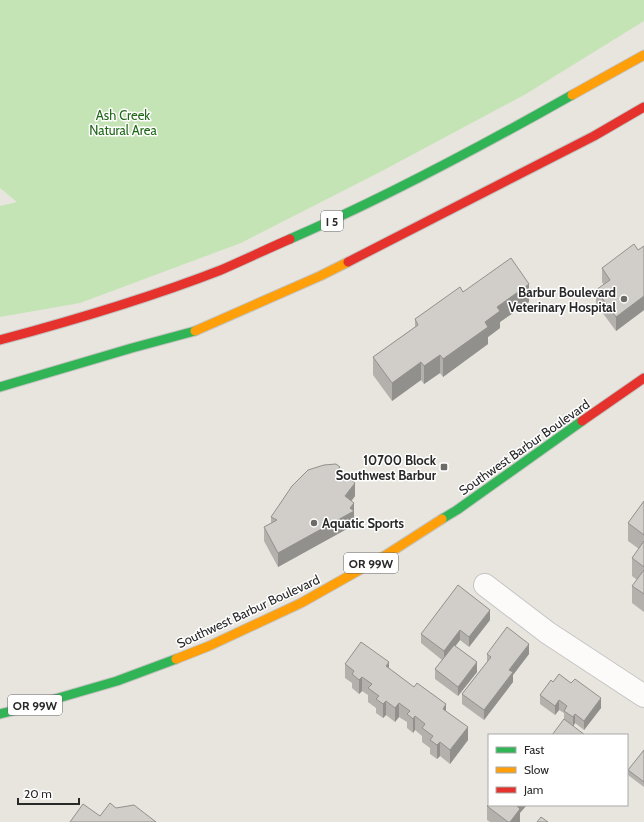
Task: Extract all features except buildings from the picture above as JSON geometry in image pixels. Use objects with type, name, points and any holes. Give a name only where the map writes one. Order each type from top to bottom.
[{"type":"main road","name":"I 5","points":[[0,340],[66,323],[154,295],[208,275],[307,233],[379,199],[472,151],[644,55]]},
{"type":"main road","points":[[0,387],[132,348],[194,332],[320,276],[594,136],[644,107]]},
{"type":"main road","name":"Southwest Barbur Boulevard","points":[[0,714],[117,681],[209,646],[301,603],[386,555],[457,510],[644,378]]},
{"type":"street","points":[[485,585],[548,633],[644,696]]},
{"type":"green space","name":"Ash Creek Natural Area","points":[[0,0],[644,0],[644,21],[526,94],[382,171],[241,243],[80,303],[0,317],[0,206],[17,202],[0,188]]},
{"type":"traffic: fast","points":[[290,239],[398,189],[503,134],[572,95]]},
{"type":"traffic: fast","points":[[0,387],[195,331]]},
{"type":"traffic: fast","points":[[442,519],[457,510],[582,421]]},
{"type":"traffic: fast","points":[[0,714],[117,681],[176,659]]},
{"type":"traffic: slow","points":[[572,95],[644,55]]},
{"type":"traffic: slow","points":[[195,331],[320,276],[348,262]]},
{"type":"traffic: slow","points":[[176,659],[209,646],[301,603],[386,555],[442,519]]},
{"type":"traffic: jam","points":[[348,262],[594,136],[644,107]]},
{"type":"traffic: jam","points":[[0,340],[167,290],[221,270],[290,239]]},
{"type":"traffic: jam","points":[[582,421],[644,378]]},
{"type":"place","name":"Barbur Boulevard Veterinary Hospital","points":[[624,299]]},
{"type":"place","name":"10700 Block Southwest Barbur","points":[[444,467]]},
{"type":"place","name":"Aquatic Sports","points":[[314,523]]}]
